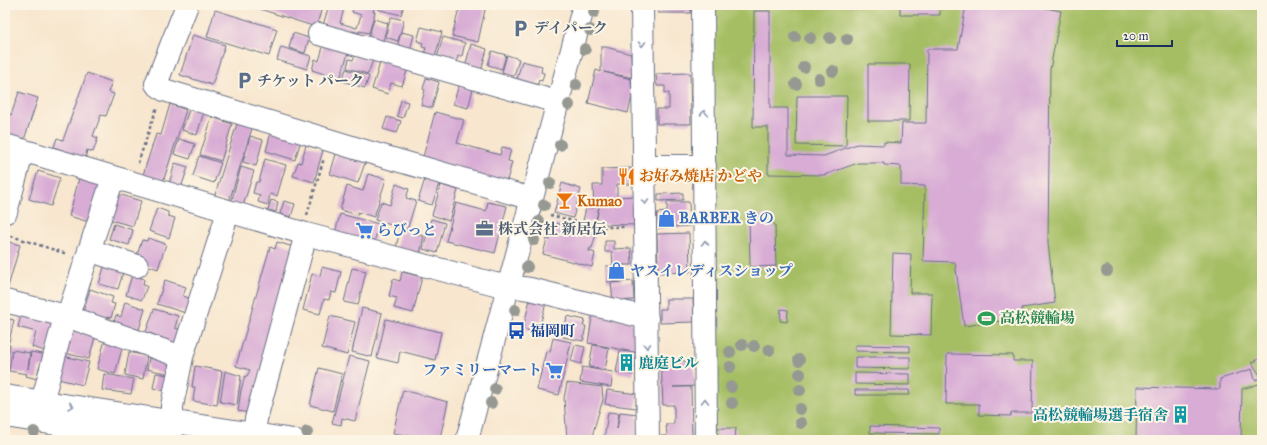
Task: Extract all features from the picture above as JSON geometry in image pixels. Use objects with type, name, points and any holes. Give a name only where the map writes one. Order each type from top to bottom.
[{"type":"street","points":[[187,5],[156,84],[164,90],[532,199]]},
{"type":"street","points":[[642,5],[648,440]]},
{"type":"street","points":[[703,5],[706,440]]},
{"type":"street","points":[[467,440],[532,199],[557,102],[579,6]]},
{"type":"street","points":[[319,34],[557,102]]},
{"type":"street","points":[[6,212],[14,148],[228,212],[304,233],[494,284],[530,289],[647,318]]},
{"type":"street","points":[[644,166],[705,166]]},
{"type":"street","points":[[40,412],[66,316],[70,309],[88,256],[122,180]]},
{"type":"street","points":[[171,431],[172,406],[182,356],[228,212]]},
{"type":"street","points":[[253,437],[304,233]]},
{"type":"street","points":[[88,256],[137,266]]},
{"type":"street","points":[[5,301],[66,316],[182,356]]},
{"type":"street","points":[[5,396],[40,412],[159,440]]},
{"type":"street","points":[[5,416],[40,412],[171,431],[293,440]]},
{"type":"path","points":[[122,180],[164,90]]},
{"type":"path","points":[[304,233],[329,140]]},
{"type":"path","points":[[550,214],[596,227],[645,228]]},
{"type":"path","points":[[5,234],[88,256]]},
{"type":"green space","name":"高松競輪場","points":[[710,5],[1262,5],[1262,440],[713,440]]},
{"type":"building","points":[[261,5],[323,5],[316,27],[260,9]]},
{"type":"building","points":[[329,5],[345,5],[340,23],[357,28],[361,15],[352,12],[354,5],[375,5],[373,12],[375,12],[369,33],[352,31],[350,36],[323,25]]},
{"type":"building","points":[[378,5],[404,5],[401,15],[377,9]]},
{"type":"building","points":[[460,5],[486,5],[478,42],[452,36]]},
{"type":"building","points":[[658,5],[691,5],[691,13],[658,13]]},
{"type":"building","points":[[900,5],[940,5],[940,15],[900,15]]},
{"type":"building","points":[[966,5],[1036,5],[1061,11],[1050,70],[1048,243],[1055,303],[1022,308],[1024,318],[964,326],[955,262],[923,261],[925,186],[901,185],[901,166],[884,165],[884,163],[858,163],[824,175],[768,174],[768,127],[753,127],[754,11],[770,11],[770,108],[788,108],[788,155],[824,156],[857,144],[884,145],[884,142],[901,143],[902,123],[926,123],[927,49],[958,49]]},
{"type":"building","points":[[215,10],[277,29],[269,56],[207,37]]},
{"type":"building","points":[[391,17],[404,20],[398,41],[385,37]]},
{"type":"building","points":[[374,19],[388,23],[382,44],[368,40]]},
{"type":"building","points":[[421,27],[442,32],[435,57],[424,54],[426,48],[422,47],[423,43],[417,41]]},
{"type":"building","points":[[401,32],[414,35],[409,54],[396,51]]},
{"type":"building","points":[[293,33],[309,38],[305,53],[289,48]]},
{"type":"building","points":[[193,35],[225,45],[212,85],[180,75]]},
{"type":"building","points":[[443,37],[465,43],[462,56],[458,56],[456,63],[437,58]]},
{"type":"building","points":[[325,40],[350,47],[340,79],[312,70],[315,59],[319,61]]},
{"type":"building","points":[[471,44],[487,49],[480,75],[464,71]]},
{"type":"building","points":[[281,47],[311,56],[307,69],[277,60]]},
{"type":"building","points":[[601,47],[631,54],[632,78],[604,72],[631,79],[632,96],[628,113],[588,103],[596,70],[601,72]]},
{"type":"building","points":[[492,51],[506,55],[502,69],[488,65]]},
{"type":"building","points":[[355,55],[373,60],[368,74],[347,68],[349,59],[353,60]]},
{"type":"building","points":[[507,55],[519,59],[514,76],[502,72]]},
{"type":"building","points":[[381,60],[408,68],[402,86],[391,83],[388,94],[372,89]]},
{"type":"building","points":[[522,61],[542,66],[541,72],[544,73],[542,81],[539,80],[536,89],[516,83]]},
{"type":"building","points":[[868,64],[910,64],[909,121],[868,121]]},
{"type":"building","points":[[346,69],[369,76],[365,88],[342,81]]},
{"type":"building","points":[[87,73],[112,82],[108,92],[114,94],[106,116],[101,115],[93,136],[98,138],[93,152],[87,150],[85,159],[54,147],[57,138],[63,140]]},
{"type":"building","points":[[690,73],[691,124],[657,124],[657,109],[669,109],[669,93],[665,93],[665,86],[657,86],[656,74]]},
{"type":"building","points":[[426,78],[439,82],[432,108],[421,105],[425,90],[423,89]]},
{"type":"building","points":[[459,85],[473,89],[468,108],[453,104]]},
{"type":"building","points":[[19,92],[38,98],[23,143],[5,137],[5,113],[11,115]]},
{"type":"building","points":[[797,96],[847,96],[846,146],[796,145]]},
{"type":"building","points":[[401,100],[408,102],[403,118],[397,116]]},
{"type":"building","points":[[170,104],[186,110],[163,182],[143,175],[156,134],[161,135]]},
{"type":"building","points":[[190,107],[204,111],[197,135],[182,130]]},
{"type":"building","points":[[435,112],[464,120],[457,143],[500,155],[502,147],[511,149],[508,161],[512,162],[506,184],[422,161]]},
{"type":"building","points":[[212,117],[232,124],[221,161],[200,155]]},
{"type":"building","points":[[239,117],[254,122],[229,202],[214,198]]},
{"type":"building","points":[[387,117],[401,121],[397,133],[383,129]]},
{"type":"building","points":[[272,128],[302,137],[295,160],[266,151]]},
{"type":"building","points":[[250,136],[263,140],[256,166],[243,162]]},
{"type":"building","points":[[179,139],[195,144],[190,159],[174,154]]},
{"type":"building","points":[[306,145],[323,150],[314,182],[293,176],[298,162],[301,163]]},
{"type":"building","points":[[337,151],[366,160],[358,183],[330,174]]},
{"type":"building","points":[[199,156],[221,163],[214,183],[193,176]]},
{"type":"building","points":[[265,159],[286,165],[277,196],[270,194],[268,205],[258,202],[260,195],[253,193],[256,182],[259,182]]},
{"type":"building","points":[[175,163],[188,167],[181,188],[169,184]]},
{"type":"building","points":[[241,167],[254,171],[243,206],[231,203]]},
{"type":"building","points":[[631,168],[632,184],[617,184],[617,197],[635,196],[636,225],[596,224],[599,207],[595,224],[583,221],[586,208],[594,208],[593,185],[602,185],[602,169]]},
{"type":"building","points":[[38,171],[60,178],[51,206],[29,199]]},
{"type":"building","points":[[368,174],[386,179],[374,217],[358,212],[358,215],[340,210],[347,186],[363,191]]},
{"type":"building","points":[[79,178],[104,185],[89,222],[69,216]]},
{"type":"building","points":[[425,179],[439,184],[432,205],[418,201]]},
{"type":"building","points":[[562,183],[581,189],[573,218],[554,213]]},
{"type":"building","points":[[396,184],[409,189],[406,198],[416,201],[407,230],[375,220],[381,202],[390,205]]},
{"type":"building","points":[[441,185],[458,190],[449,221],[432,215]]},
{"type":"building","points":[[683,193],[683,200],[658,201],[658,194]]},
{"type":"building","points":[[118,194],[141,201],[133,226],[110,220]]},
{"type":"building","points":[[271,200],[278,202],[276,212],[268,210]]},
{"type":"building","points":[[284,201],[295,204],[291,217],[280,214]]},
{"type":"building","points":[[488,202],[507,206],[495,253],[446,241],[456,203],[486,211]]},
{"type":"building","points":[[667,202],[689,202],[690,226],[657,228],[657,213],[667,212]]},
{"type":"building","points":[[157,208],[168,212],[168,216],[175,218],[169,238],[149,231]]},
{"type":"building","points":[[340,214],[379,224],[374,243],[335,233]]},
{"type":"building","points":[[766,215],[775,225],[776,266],[750,267],[749,216]]},
{"type":"building","points":[[431,219],[445,223],[437,253],[423,249]]},
{"type":"building","points":[[552,222],[596,234],[592,248],[590,248],[589,251],[595,253],[592,267],[543,254],[547,239],[550,240],[550,236],[548,236]]},
{"type":"building","points":[[114,224],[133,230],[129,245],[109,239]]},
{"type":"building","points":[[400,230],[424,236],[420,254],[396,248]]},
{"type":"building","points":[[689,233],[690,272],[658,273],[657,234]]},
{"type":"building","points":[[148,238],[166,244],[158,269],[135,261],[142,240],[147,241]]},
{"type":"building","points":[[5,241],[20,245],[6,294],[5,294]]},
{"type":"building","points":[[605,241],[614,241],[614,249],[631,248],[632,265],[622,265],[622,281],[607,282],[606,266],[613,266],[612,252],[605,252]]},
{"type":"building","points":[[277,242],[300,249],[255,414],[238,411],[245,376],[247,376],[250,370],[236,366],[270,247],[275,249]]},
{"type":"building","points":[[893,253],[911,254],[910,293],[932,293],[931,335],[891,334]]},
{"type":"building","points":[[106,261],[125,266],[118,289],[99,284]]},
{"type":"building","points":[[322,267],[341,272],[336,293],[331,292],[329,300],[324,299],[320,314],[303,310],[312,274],[320,276]]},
{"type":"building","points":[[352,268],[366,271],[358,305],[344,302]]},
{"type":"building","points":[[402,272],[422,277],[413,313],[394,308],[397,298],[389,296],[393,279],[400,281]]},
{"type":"building","points":[[132,275],[144,279],[143,285],[147,286],[142,300],[126,295]]},
{"type":"building","points":[[165,280],[186,287],[183,296],[192,299],[189,314],[157,304]]},
{"type":"building","points":[[633,281],[634,300],[613,301],[611,283]]},
{"type":"building","points":[[90,289],[113,297],[111,303],[115,304],[111,318],[107,317],[105,322],[82,315]]},
{"type":"building","points":[[531,295],[547,299],[538,333],[523,329]]},
{"type":"building","points":[[666,299],[693,299],[694,322],[660,323],[660,309],[666,309]]},
{"type":"building","points":[[125,302],[145,309],[138,333],[113,325],[116,315],[121,317]]},
{"type":"building","points":[[362,308],[382,313],[372,357],[352,352]]},
{"type":"building","points":[[154,309],[178,316],[175,328],[182,330],[177,347],[161,342],[163,338],[146,332]]},
{"type":"building","points":[[781,309],[788,310],[787,322],[780,321]]},
{"type":"building","points":[[593,311],[637,324],[638,353],[588,343]]},
{"type":"building","points":[[22,312],[56,322],[48,352],[32,347],[36,332],[18,327]]},
{"type":"building","points":[[330,316],[355,322],[347,355],[322,348]]},
{"type":"building","points":[[567,316],[585,320],[583,326],[586,326],[583,341],[563,337]]},
{"type":"building","points":[[5,318],[14,320],[9,342],[5,342]]},
{"type":"building","points":[[386,319],[441,332],[435,360],[400,351],[398,363],[377,358]]},
{"type":"building","points":[[71,330],[95,337],[89,359],[65,353]]},
{"type":"building","points":[[553,338],[571,342],[559,395],[537,390],[546,351],[550,352]]},
{"type":"building","points":[[105,340],[123,345],[115,374],[97,369]]},
{"type":"building","points":[[5,344],[10,345],[7,362],[5,362]]},
{"type":"building","points":[[575,345],[585,347],[581,364],[571,361]]},
{"type":"building","points":[[593,345],[609,348],[605,370],[589,367]]},
{"type":"building","points":[[855,345],[910,346],[910,352],[855,351]]},
{"type":"building","points":[[12,350],[30,353],[28,369],[31,352],[48,355],[46,368],[39,367],[37,379],[26,376],[27,374],[9,371]]},
{"type":"building","name":"鹿庭ビル","points":[[620,351],[637,353],[633,375],[616,372]]},
{"type":"building","points":[[129,352],[147,356],[143,379],[125,375]]},
{"type":"building","points":[[947,354],[1013,355],[1013,361],[1033,361],[1032,413],[1011,413],[1011,416],[979,415],[979,404],[946,404]]},
{"type":"building","points":[[63,356],[89,362],[83,385],[58,379]]},
{"type":"building","points":[[349,356],[370,361],[355,421],[342,418],[341,425],[332,423]]},
{"type":"building","points":[[855,357],[910,357],[910,369],[855,368]]},
{"type":"building","points":[[1262,357],[1262,378],[1252,363]]},
{"type":"building","points":[[149,358],[175,364],[173,375],[147,369]]},
{"type":"building","points":[[661,361],[694,361],[695,386],[673,387],[691,387],[692,436],[696,436],[696,440],[661,440],[661,436],[667,436],[666,424],[674,424],[674,405],[663,405]]},
{"type":"building","points":[[195,366],[222,371],[217,405],[193,401],[195,387],[192,387]]},
{"type":"building","points":[[582,367],[613,372],[611,387],[580,382]]},
{"type":"building","points":[[319,368],[342,374],[333,411],[310,405]]},
{"type":"building","name":"高松競輪場選手宿舎","points":[[1252,369],[1255,380],[1262,378],[1262,383],[1242,389],[1241,440],[1136,440],[1137,387],[1220,389],[1220,379]]},
{"type":"building","points":[[225,371],[241,376],[237,405],[220,402]]},
{"type":"building","points":[[156,373],[172,376],[169,392],[153,388]]},
{"type":"building","points":[[855,373],[910,374],[910,385],[855,384]]},
{"type":"building","points":[[104,374],[134,379],[131,394],[102,390]]},
{"type":"building","points":[[567,383],[602,387],[603,400],[591,440],[567,440],[564,398]]},
{"type":"building","points":[[403,390],[448,402],[440,438],[431,440],[393,433]]},
{"type":"building","points":[[607,390],[637,394],[636,408],[605,404]]},
{"type":"building","points":[[855,390],[909,390],[910,395],[855,395]]},
{"type":"building","points":[[608,412],[619,413],[617,429],[620,412],[637,414],[638,440],[604,440]]},
{"type":"building","points":[[870,426],[939,428],[939,434],[870,433]]},
{"type":"building","points":[[717,428],[736,428],[735,440],[717,440]]},
{"type":"place","name":"デイパーク","points":[[521,28]]},
{"type":"place","name":"チケット パーク","points":[[244,81]]},
{"type":"place","name":"お好み焼店 かどや","points":[[626,176]]},
{"type":"place","name":"Kumao","points":[[564,201]]},
{"type":"place","name":"BARBER きの","points":[[666,218]]},
{"type":"place","name":"株式会社 新居伝","points":[[485,229]]},
{"type":"place","name":"らびっと","points":[[364,230]]},
{"type":"place","name":"ヤスイレディスショップ","points":[[617,271]]},
{"type":"place","name":"高松競輪場","points":[[987,318]]},
{"type":"place","name":"福岡町","points":[[517,331]]},
{"type":"place","name":"鹿庭ビル","points":[[626,363]]},
{"type":"place","name":"ファミリーマート","points":[[555,370]]},
{"type":"place","name":"高松競輪場選手宿舎","points":[[1181,415]]}]
